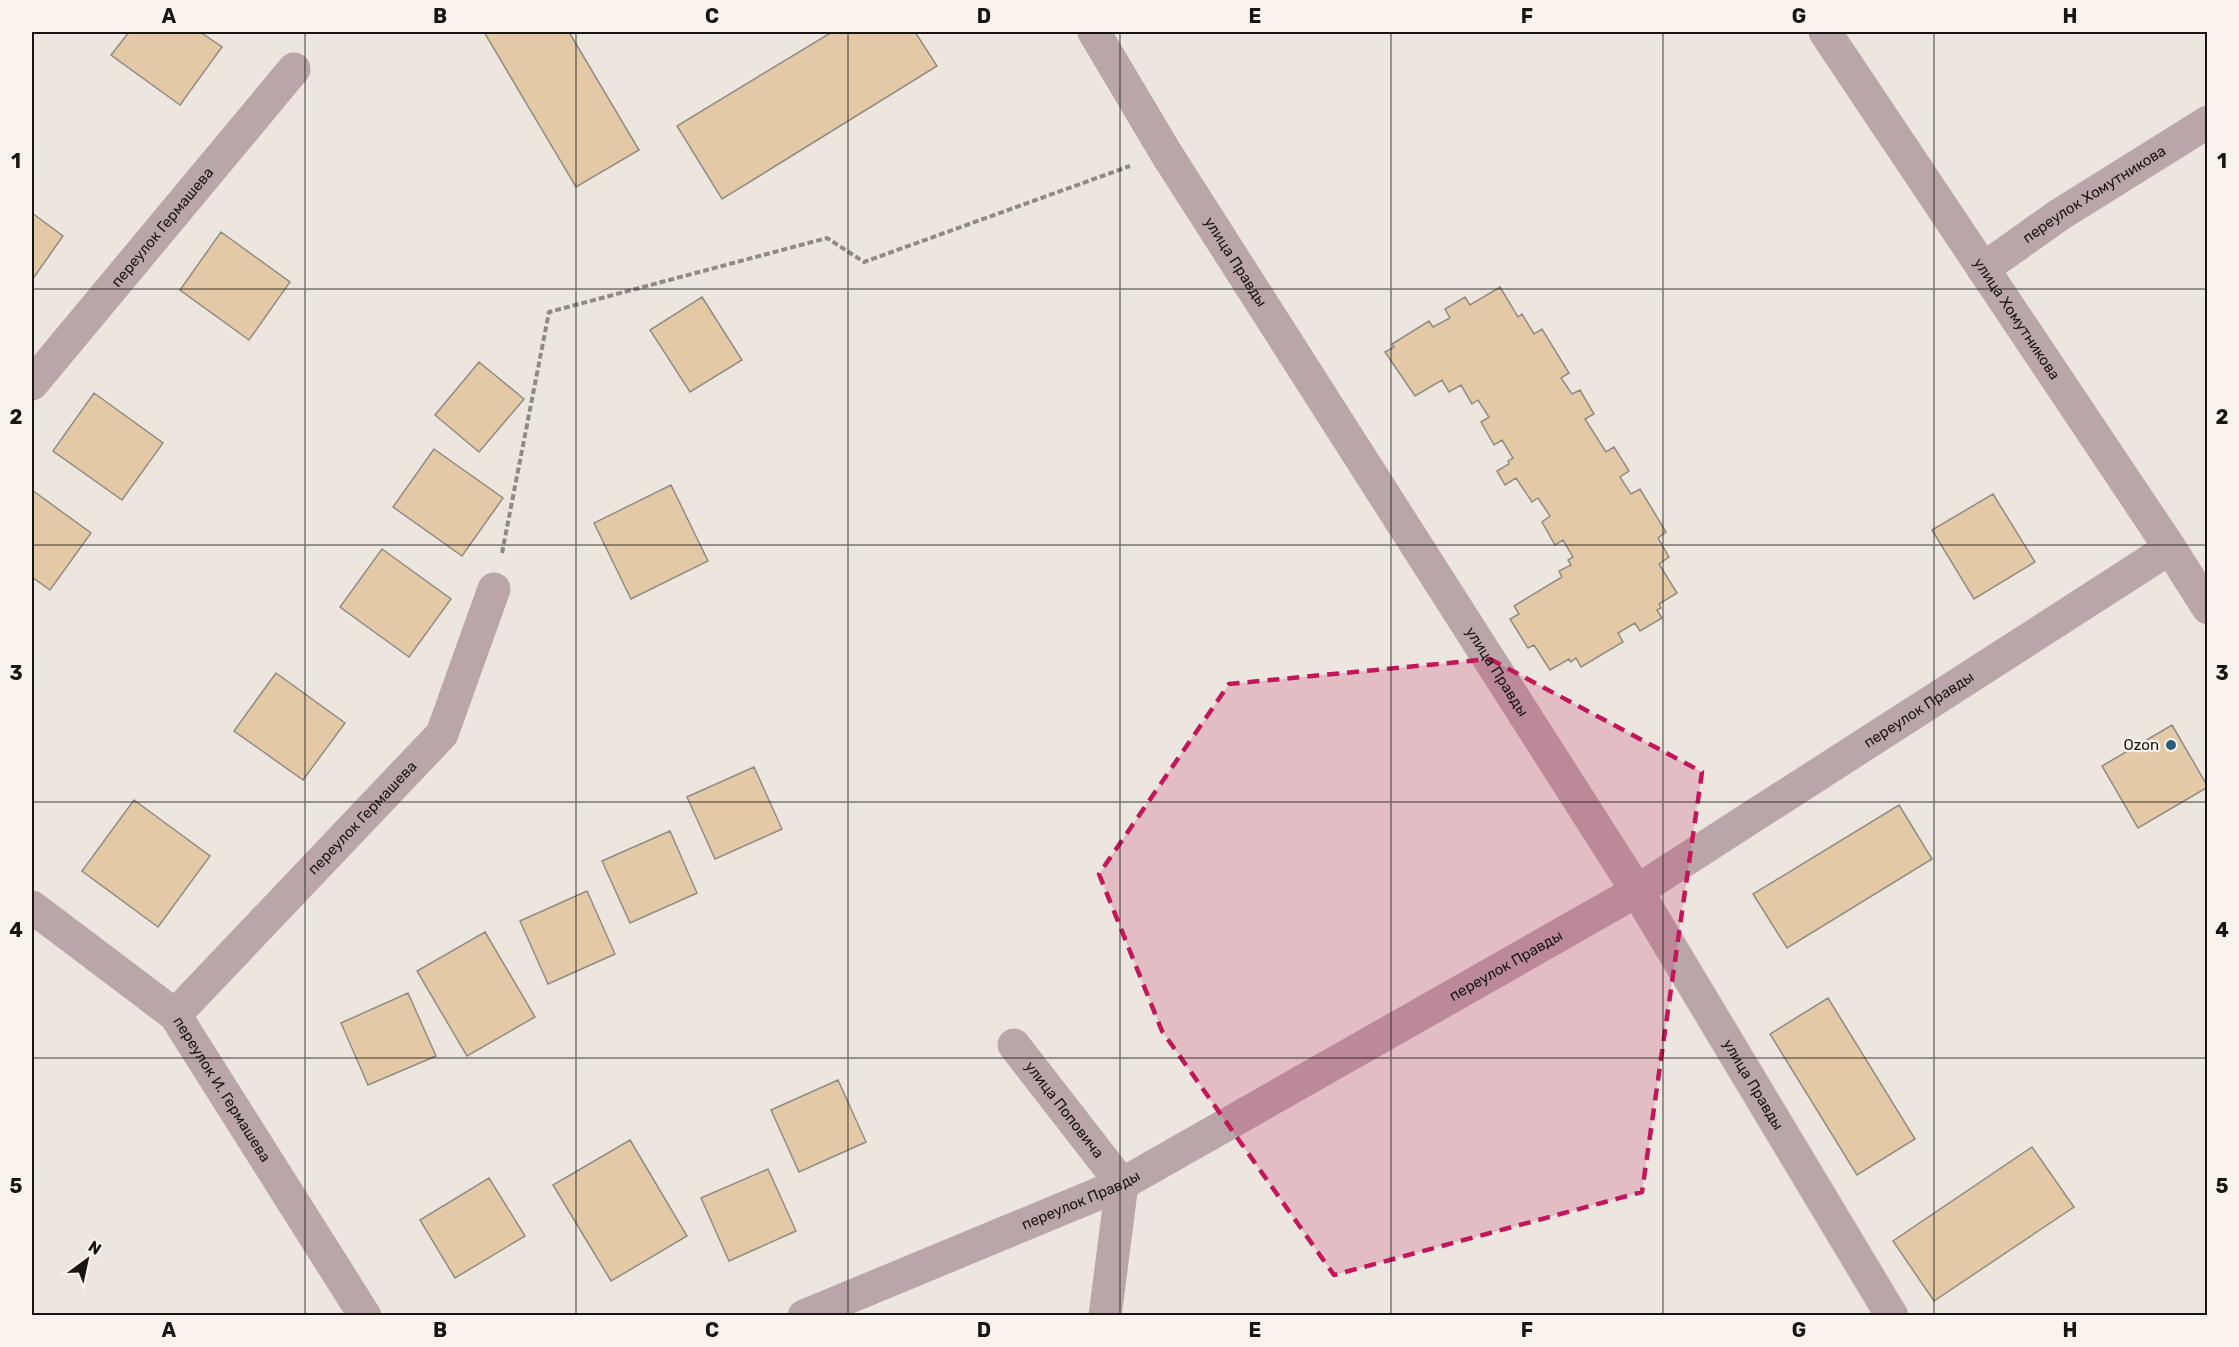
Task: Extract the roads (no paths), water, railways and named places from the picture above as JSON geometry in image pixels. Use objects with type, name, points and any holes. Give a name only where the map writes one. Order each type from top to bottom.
[{"type":"street","name":"улица Правды","points":[[1094,32],[1166,153],[1637,891],[1892,1316]]},
{"type":"street","name":"улица Хомутникова","points":[[1825,32],[2208,608]]},
{"type":"street","name":"переулок Гермашева","points":[[32,384],[294,69]]},
{"type":"street","name":"переулок Хомутникова","points":[[1983,269],[2059,215],[2208,122]]},
{"type":"street","name":"переулок Правды","points":[[804,1316],[1122,1184],[1637,891],[2170,548]]},
{"type":"street","name":"переулок Гермашева","points":[[175,1015],[442,734],[494,590]]},
{"type":"street","name":"переулок И. Гермашева","points":[[32,907],[175,1015],[365,1316]]},
{"type":"street","name":"улица Поповича","points":[[1014,1045],[1122,1184]]},
{"type":"street","points":[[1105,1316],[1122,1184]]},
{"type":"place","name":"Ozon","points":[[2171,745]]}]
